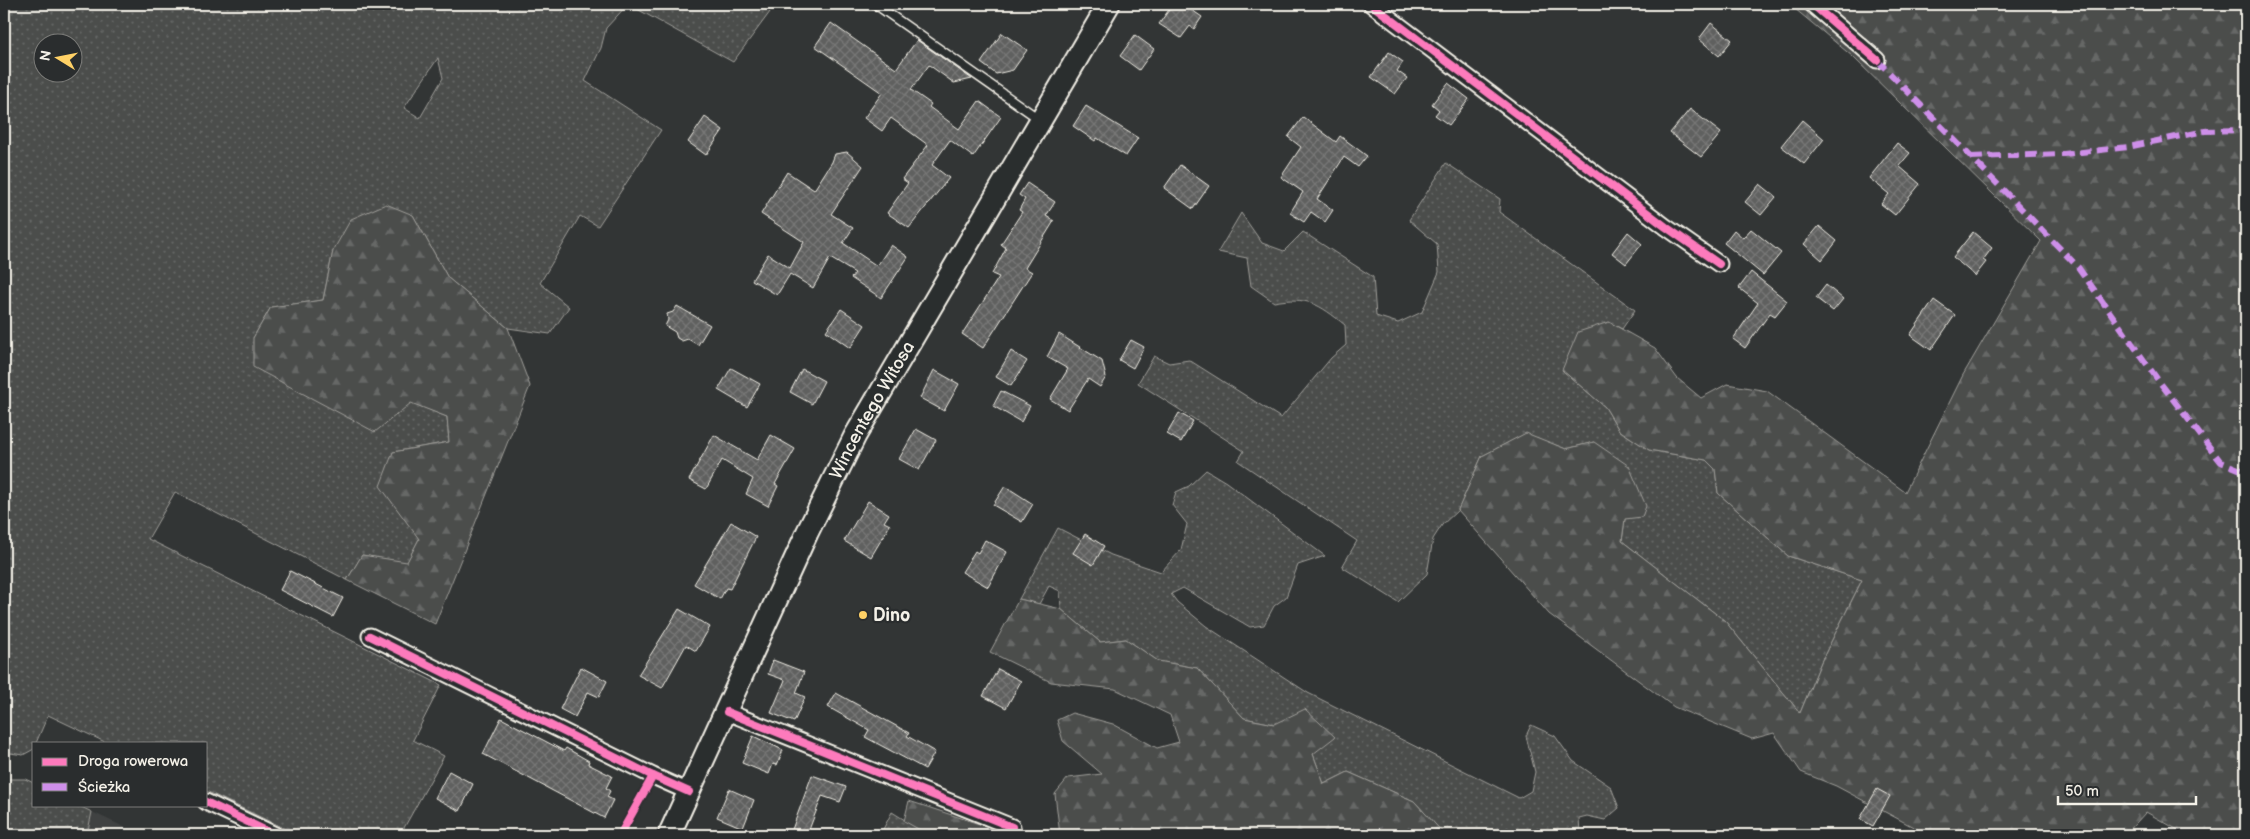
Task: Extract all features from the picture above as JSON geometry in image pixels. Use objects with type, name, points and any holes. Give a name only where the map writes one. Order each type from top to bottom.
[{"type":"main road","name":"Wincentego Witosa","points":[[670,835],[808,533],[855,436],[1109,4]]},
{"type":"street","points":[[1371,4],[1666,228],[1719,264]]},
{"type":"street","points":[[1812,4],[1877,60]]},
{"type":"street","points":[[370,636],[689,792]]},
{"type":"street","points":[[727,712],[1012,826]]},
{"type":"street","points":[[208,803],[276,835]]},
{"type":"lane","points":[[875,4],[1040,120]]},
{"type":"shaded area","points":[[92,812],[141,835],[87,835]]},
{"type":"green space","points":[[4,4],[628,4],[606,28],[601,48],[585,81],[661,130],[598,226],[580,216],[540,283],[569,307],[550,334],[508,328],[448,278],[413,215],[333,251],[323,300],[271,307],[253,338],[447,417],[449,442],[393,452],[419,539],[407,563],[362,555],[347,580],[175,492],[148,539],[441,685],[413,740],[444,756],[400,835],[298,835],[208,792],[208,742],[105,742],[48,715],[36,742],[32,742],[32,750],[23,755],[4,752]],"holes":[[[438,58],[443,78],[420,118],[404,108]]]},
{"type":"green space","points":[[628,4],[759,4],[770,12],[733,62]]},
{"type":"green space","points":[[1789,4],[2246,4],[2246,835],[2187,835],[2146,812],[2125,835],[1972,835],[1919,830],[1836,786],[1801,772],[1774,733],[1752,739],[1674,707],[1549,614],[1458,510],[1482,456],[1526,433],[1566,449],[1594,442],[1629,466],[1646,506],[1642,517],[1625,519],[1622,541],[1725,621],[1800,713],[1821,662],[1862,580],[1788,556],[1718,493],[1715,469],[1706,460],[1649,450],[1619,430],[1605,407],[1562,370],[1578,332],[1609,322],[1655,348],[1677,378],[1701,398],[1727,384],[1767,391],[1905,492],[1963,375],[2041,241],[1852,56]]},
{"type":"green space","points":[[1446,163],[1500,199],[1499,212],[1635,310],[1622,329],[1609,322],[1562,370],[1605,407],[1619,430],[1649,450],[1706,460],[1715,469],[1718,493],[1788,556],[1862,580],[1821,662],[1800,713],[1725,621],[1622,541],[1625,519],[1594,442],[1566,449],[1526,434],[1482,456],[1458,510],[1442,525],[1433,539],[1427,574],[1398,602],[1342,567],[1357,541],[1238,461],[1244,451],[1138,383],[1154,356],[1169,363],[1189,360],[1281,418],[1331,358],[1346,345],[1345,325],[1312,303],[1295,300],[1274,302],[1251,286],[1247,258],[1218,252],[1241,213],[1262,243],[1284,251],[1303,232],[1373,277],[1376,316],[1398,323],[1422,312],[1439,272],[1437,244],[1409,220]]},
{"type":"green space","points":[[386,204],[413,215],[448,278],[508,328],[530,386],[435,624],[347,580],[362,555],[407,562],[419,539],[380,486],[393,452],[449,442],[447,417],[411,403],[375,432],[253,367],[253,338],[271,307],[323,300],[333,251],[351,219]]},
{"type":"green space","points":[[1206,470],[1226,482],[1325,556],[1298,565],[1286,597],[1274,606],[1264,625],[1250,627],[1183,588],[1171,594],[1177,602],[1206,626],[1308,693],[1519,798],[1531,791],[1535,772],[1526,736],[1531,725],[1555,736],[1573,761],[1611,787],[1619,808],[1605,820],[1587,816],[1579,818],[1580,833],[1583,835],[1445,835],[1414,801],[1348,772],[1324,784],[1313,754],[1274,724],[1244,718],[1197,668],[1158,661],[1126,639],[1100,642],[1061,609],[1060,591],[1049,586],[1039,604],[1019,599],[1058,528],[1111,555],[1161,572],[1181,550],[1187,524],[1172,505],[1176,492],[1189,486]]},
{"type":"green space","points":[[1019,599],[1061,609],[1100,642],[1126,639],[1158,661],[1197,668],[1244,718],[1274,724],[1305,709],[1335,737],[1313,754],[1324,784],[1348,772],[1414,801],[1445,835],[1060,835],[1055,794],[1068,778],[1102,774],[1063,741],[1057,720],[1072,713],[1113,724],[1157,748],[1179,742],[1170,715],[1115,689],[1051,682],[990,652]]},
{"type":"green space","points":[[4,779],[25,779],[32,782],[32,806],[79,806],[92,812],[87,835],[4,835]]},
{"type":"green space","points":[[909,801],[1013,835],[929,835],[904,821]]},
{"type":"green space","points":[[892,812],[929,835],[880,835]]},
{"type":"building","points":[[1173,4],[1183,4],[1202,17],[1194,29],[1190,26],[1181,38],[1159,24]]},
{"type":"building","points":[[831,23],[896,69],[917,40],[972,79],[954,83],[929,65],[911,90],[931,104],[929,107],[959,129],[979,101],[1001,117],[973,157],[950,140],[932,165],[949,178],[909,228],[887,213],[908,183],[902,179],[928,145],[891,118],[882,131],[864,118],[882,93],[815,46]]},
{"type":"building","points":[[1711,23],[1732,40],[1719,56],[1699,39]]},
{"type":"building","points":[[1002,33],[1027,50],[1013,70],[996,74],[981,63]]},
{"type":"building","points":[[1135,35],[1154,49],[1139,70],[1120,56]]},
{"type":"building","points":[[1389,52],[1403,62],[1397,71],[1407,78],[1395,94],[1371,77]]},
{"type":"building","points":[[1448,83],[1469,99],[1449,125],[1435,115],[1439,110],[1432,104]]},
{"type":"building","points":[[1086,106],[1138,138],[1126,156],[1097,138],[1095,141],[1073,126]]},
{"type":"building","points":[[1690,109],[1721,133],[1701,157],[1670,133]]},
{"type":"building","points":[[705,117],[723,130],[706,155],[688,142]]},
{"type":"building","points":[[1303,117],[1336,142],[1340,136],[1367,156],[1358,167],[1344,157],[1317,199],[1333,210],[1325,222],[1311,212],[1304,222],[1290,213],[1303,192],[1281,177],[1301,147],[1288,137]]},
{"type":"building","points":[[1802,120],[1824,139],[1804,164],[1781,146]]},
{"type":"building","points":[[1897,143],[1910,153],[1899,166],[1920,184],[1895,215],[1881,204],[1889,194],[1869,178]]},
{"type":"building","points":[[847,152],[863,166],[831,214],[853,228],[843,243],[877,266],[891,245],[908,257],[881,298],[851,278],[855,273],[830,258],[813,288],[790,274],[777,295],[752,280],[768,254],[790,268],[804,242],[761,214],[787,172],[814,190],[835,154]]},
{"type":"building","points":[[1180,165],[1209,186],[1193,209],[1164,188]]},
{"type":"building","points":[[1027,183],[1055,202],[1046,216],[1054,221],[1025,268],[1032,272],[983,348],[962,334],[999,277],[992,274],[1006,248],[1001,244],[1022,212],[1019,210],[1025,199],[1019,195]]},
{"type":"building","points":[[1760,184],[1776,197],[1761,215],[1745,202]]},
{"type":"building","points":[[1819,226],[1837,241],[1822,260],[1804,244]]},
{"type":"building","points":[[1751,229],[1781,253],[1763,275],[1724,243],[1734,230],[1743,238]]},
{"type":"building","points":[[1628,232],[1642,244],[1626,264],[1612,253]]},
{"type":"building","points":[[1973,232],[1992,248],[1983,260],[1986,262],[1975,276],[1953,257]]},
{"type":"building","points":[[1751,272],[1787,301],[1775,316],[1770,313],[1745,348],[1733,339],[1758,303],[1739,288]]},
{"type":"building","points":[[1826,285],[1843,299],[1833,311],[1816,298]]},
{"type":"building","points":[[1934,300],[1955,315],[1931,350],[1910,335]]},
{"type":"building","points":[[677,306],[710,325],[698,345],[688,339],[682,341],[677,338],[675,332],[665,326],[668,320],[667,314],[673,312]]},
{"type":"building","points":[[841,309],[865,325],[850,348],[826,331]]},
{"type":"building","points":[[1059,334],[1102,361],[1106,377],[1100,387],[1088,379],[1068,410],[1050,399],[1068,369],[1047,357]]},
{"type":"building","points":[[1131,340],[1144,347],[1133,368],[1119,360]]},
{"type":"building","points":[[1011,351],[1027,361],[1011,386],[996,377]]},
{"type":"building","points":[[731,368],[760,384],[747,407],[718,390]]},
{"type":"building","points":[[802,369],[824,381],[812,404],[790,392]]},
{"type":"building","points":[[934,370],[959,384],[944,411],[920,398]]},
{"type":"building","points":[[1001,391],[1030,406],[1021,422],[993,406]]},
{"type":"building","points":[[1179,413],[1193,421],[1181,442],[1167,434]]},
{"type":"building","points":[[916,429],[936,440],[919,470],[899,459]]},
{"type":"building","points":[[714,435],[757,460],[771,435],[795,449],[775,484],[778,486],[768,506],[746,494],[753,479],[722,460],[706,489],[689,480]]},
{"type":"building","points":[[1005,486],[1033,504],[1022,522],[993,505]]},
{"type":"building","points":[[868,501],[889,514],[884,522],[890,525],[871,557],[844,541]]},
{"type":"building","points":[[731,522],[756,537],[730,589],[726,588],[720,599],[694,584]]},
{"type":"building","points":[[1085,534],[1104,546],[1093,565],[1073,553]]},
{"type":"building","points":[[985,540],[1007,552],[988,587],[962,572],[975,551],[978,553]]},
{"type":"building","points":[[290,571],[343,598],[333,617],[280,590]]},
{"type":"building","points":[[679,609],[710,627],[696,651],[686,645],[662,688],[638,675]]},
{"type":"building","points":[[773,660],[804,672],[796,693],[805,697],[794,722],[771,713],[785,680],[768,674]]},
{"type":"building","points":[[581,667],[607,681],[599,697],[588,692],[575,717],[560,709]]},
{"type":"building","points":[[998,669],[1021,681],[1006,708],[983,696]]},
{"type":"building","points":[[836,693],[909,733],[907,736],[935,752],[925,769],[865,737],[869,730],[828,707]]},
{"type":"building","points":[[501,718],[564,751],[566,748],[589,761],[588,764],[612,776],[606,788],[610,791],[607,797],[613,800],[604,818],[483,754]]},
{"type":"building","points":[[753,736],[783,750],[777,765],[773,764],[769,774],[742,763]]},
{"type":"building","points":[[449,771],[473,784],[460,811],[435,798]]},
{"type":"building","points":[[812,775],[846,787],[840,802],[822,796],[807,835],[790,835]]},
{"type":"building","points":[[729,789],[754,800],[743,828],[717,817]]},
{"type":"building","points":[[1877,789],[1890,796],[1873,826],[1860,819]]},
{"type":"marked path","points":[[1877,60],[2078,267],[2158,380],[2221,462],[2246,472]]},
{"type":"marked path","points":[[1971,157],[2064,154],[2128,147],[2205,131],[2246,130]]},
{"type":"cycle path","points":[[1371,4],[1666,227],[1719,264]]},
{"type":"cycle path","points":[[1812,4],[1877,60]]},
{"type":"cycle path","points":[[370,636],[689,792]]},
{"type":"cycle path","points":[[727,712],[1012,827]]},
{"type":"cycle path","points":[[620,835],[653,776]]},
{"type":"cycle path","points":[[208,803],[275,835]]},
{"type":"place","name":"Dino","points":[[863,615]]}]
